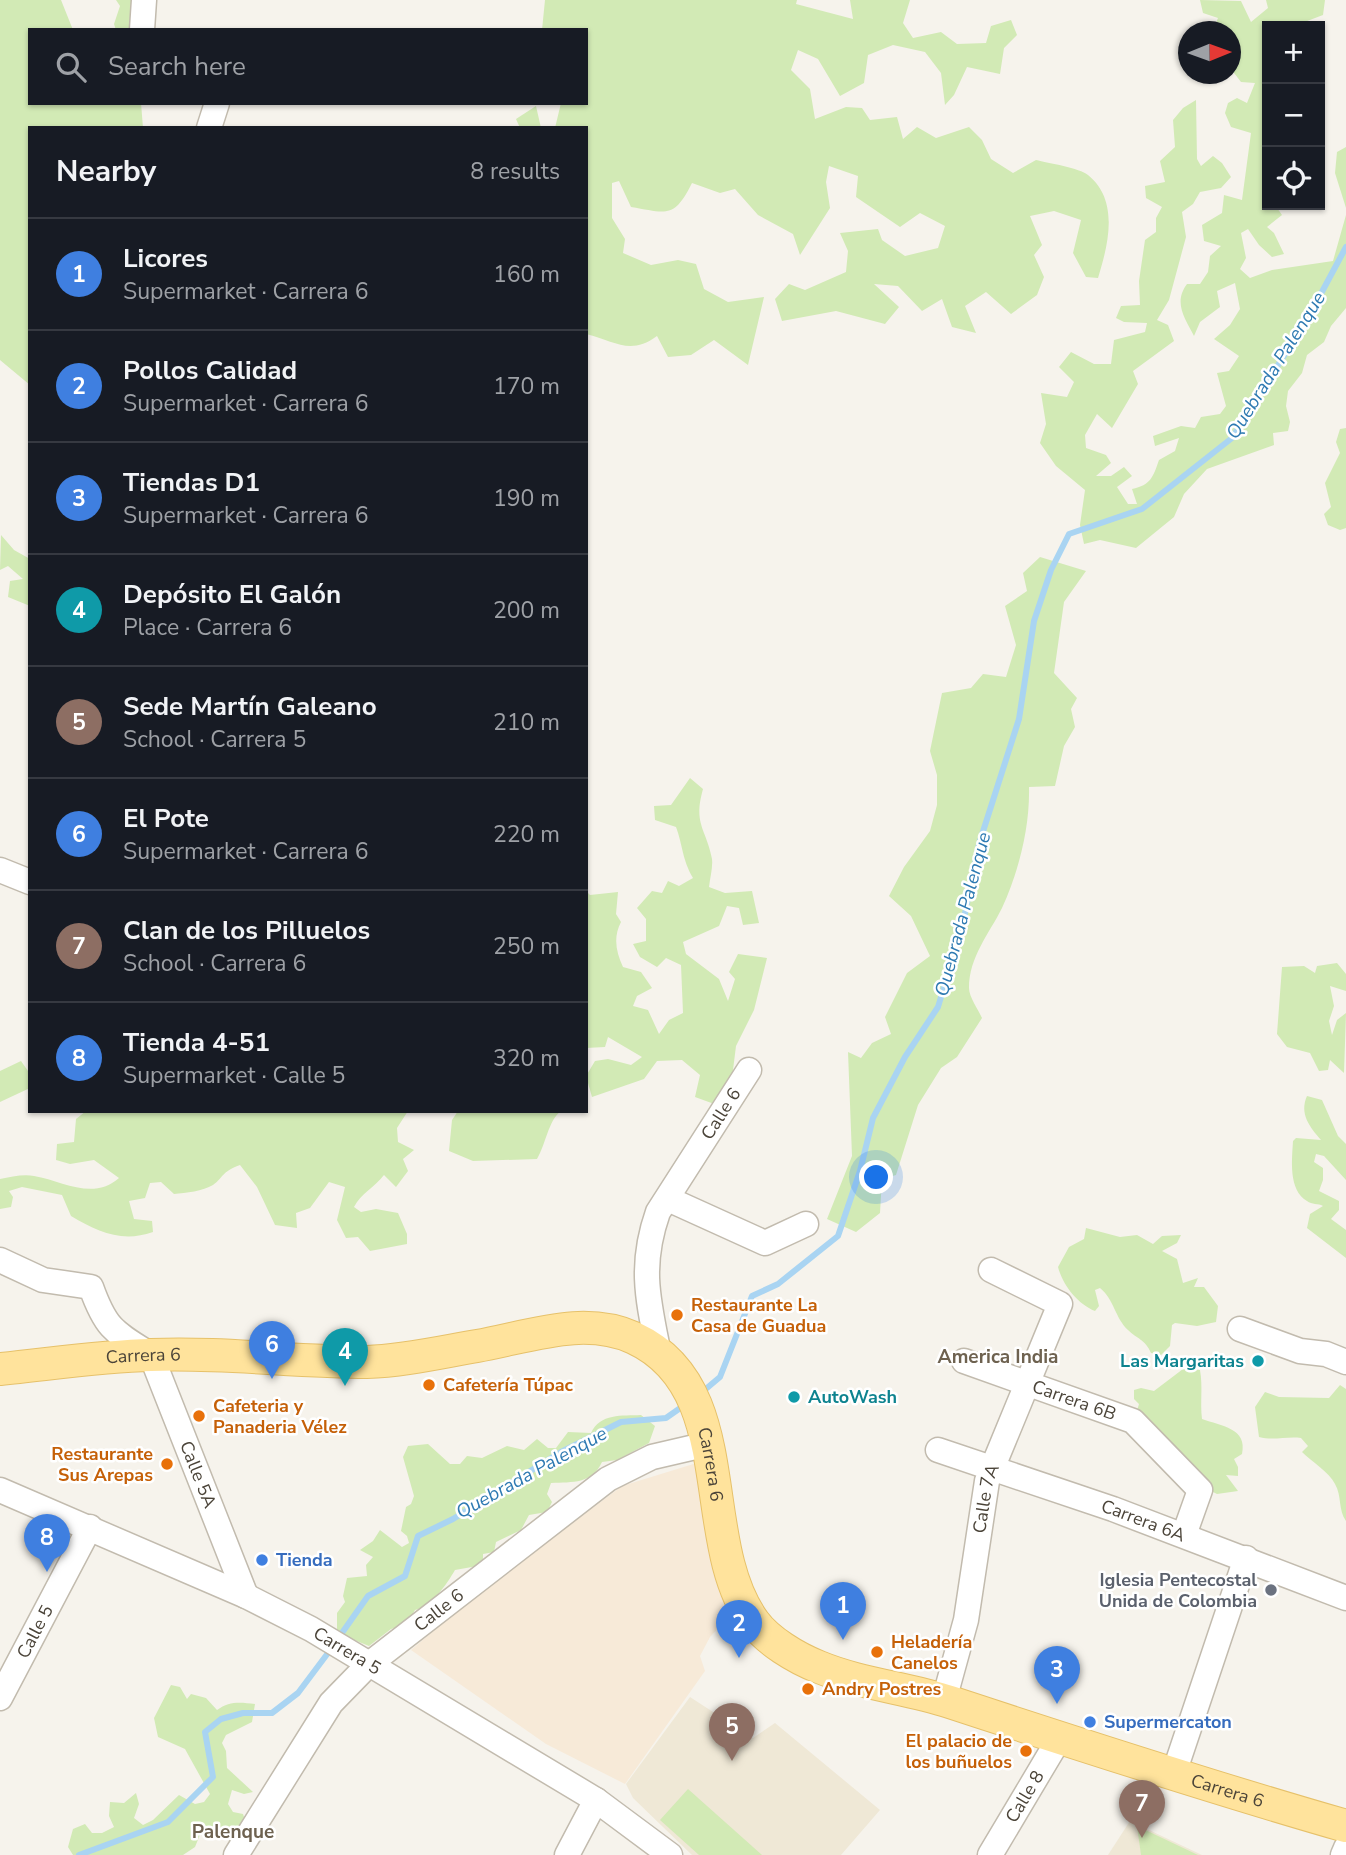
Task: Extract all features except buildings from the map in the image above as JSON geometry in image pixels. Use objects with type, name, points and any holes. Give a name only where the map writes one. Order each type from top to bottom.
[{"type":"main road","name":"Carrera 6","points":[[0,1369],[151,1354],[371,1362],[580,1327],[629,1336],[673,1365],[680,1377],[705,1434],[733,1583],[755,1624],[783,1648],[821,1668],[944,1700],[1173,1776],[1346,1826]]},
{"type":"street","points":[[142,28],[144,0]]},
{"type":"street","points":[[210,126],[216,105]]},
{"type":"street","points":[[0,870],[28,881]]},
{"type":"street","name":"Calle 6","points":[[659,1354],[648,1306],[646,1268],[652,1230],[658,1212],[749,1070]]},
{"type":"street","points":[[668,1199],[765,1243],[806,1224]]},
{"type":"street","points":[[0,1260],[43,1280],[91,1287],[102,1318],[117,1334],[151,1354]]},
{"type":"street","name":"Calle 7A","points":[[944,1700],[966,1620],[987,1481],[1060,1304],[991,1270]]},
{"type":"street","points":[[1240,1329],[1300,1351],[1326,1354],[1346,1362]]},
{"type":"street","name":"Calle 5A","points":[[151,1354],[246,1596]]},
{"type":"street","name":"Carrera 6B","points":[[964,1361],[1133,1422],[1200,1490],[1184,1535]]},
{"type":"street","name":"Calle 6","points":[[236,1855],[358,1659],[608,1479],[705,1434]]},
{"type":"street","name":"Carrera 6A","points":[[938,1450],[993,1466],[1184,1535],[1346,1598]]},
{"type":"street","name":"Carrera 5","points":[[0,1490],[246,1596],[311,1629],[596,1800],[670,1855]]},
{"type":"street","name":"Calle 5","points":[[0,1698],[90,1527]]},
{"type":"street","points":[[1173,1776],[1246,1558]]},
{"type":"street","name":"Calle 8","points":[[1001,1850],[1059,1739]]},
{"type":"street","points":[[568,1855],[596,1800]]},
{"type":"street","points":[[1343,1855],[1346,1848]]},
{"type":"shaded area","points":[[700,1462],[712,1563],[734,1611],[710,1637],[700,1656],[705,1671],[625,1784],[546,1744],[411,1650],[474,1596],[622,1486]]},
{"type":"shaded area","points":[[690,1697],[753,1738],[775,1723],[880,1810],[841,1855],[692,1855],[633,1798],[626,1784]]},
{"type":"shaded area","points":[[1130,1821],[1202,1855],[1108,1855]]},
{"type":"green space","points":[[0,0],[61,0],[72,28],[28,28],[28,105],[141,105],[143,126],[28,126],[28,383],[0,360]]},
{"type":"green space","points":[[116,0],[135,0],[134,28],[115,28],[114,24],[120,6]]},
{"type":"green space","points":[[545,0],[797,0],[796,4],[853,19],[850,0],[910,0],[903,23],[913,38],[941,32],[957,44],[986,43],[991,26],[1011,20],[1017,35],[1004,48],[1000,74],[967,67],[954,95],[945,105],[941,73],[925,52],[893,45],[868,55],[864,83],[840,96],[818,59],[798,50],[791,70],[810,89],[815,119],[846,107],[862,108],[870,120],[897,117],[903,139],[917,127],[936,138],[969,127],[982,140],[991,159],[1013,173],[1036,160],[1084,172],[1098,186],[1108,210],[1108,238],[1098,278],[1086,277],[1073,253],[1081,220],[1054,211],[1030,216],[1042,245],[1034,255],[1044,277],[1037,295],[1011,314],[986,292],[965,306],[976,333],[952,327],[942,299],[922,311],[898,286],[874,284],[899,307],[885,324],[836,311],[782,321],[775,299],[789,284],[805,290],[846,272],[848,251],[840,233],[878,229],[882,240],[905,256],[938,248],[945,226],[920,213],[900,227],[856,197],[858,176],[829,166],[826,182],[830,208],[800,255],[793,234],[758,215],[735,189],[720,193],[692,183],[680,203],[661,212],[631,207],[619,181],[612,183],[612,218],[625,239],[623,253],[651,265],[678,260],[696,264],[704,289],[728,302],[764,297],[748,365],[714,340],[691,355],[668,357],[657,336],[639,345],[630,346],[588,335],[588,126],[555,126],[561,105],[588,105],[588,28],[542,28]]},
{"type":"green space","points":[[1200,0],[1241,1],[1251,22],[1268,8],[1266,0],[1325,0],[1323,15],[1307,21],[1262,21],[1262,210],[1278,210],[1282,215],[1267,227],[1274,233],[1284,254],[1272,257],[1248,229],[1241,233],[1246,258],[1240,269],[1250,278],[1272,270],[1333,261],[1346,215],[1346,308],[1331,326],[1324,342],[1307,355],[1302,373],[1288,391],[1288,431],[1273,433],[1274,445],[1207,469],[1184,494],[1174,517],[1136,548],[1100,540],[1084,544],[1080,525],[1085,490],[1056,466],[1040,443],[1046,424],[1041,393],[1067,397],[1074,382],[1059,367],[1071,352],[1094,364],[1111,364],[1114,340],[1145,332],[1147,323],[1124,322],[1116,318],[1121,306],[1140,305],[1139,281],[1145,240],[1156,232],[1156,218],[1162,207],[1146,198],[1145,186],[1165,182],[1160,161],[1175,147],[1173,120],[1183,108],[1196,100],[1197,159],[1201,166],[1213,156],[1222,163],[1231,177],[1221,188],[1200,192],[1193,204],[1182,212],[1186,237],[1169,300],[1157,320],[1168,325],[1174,341],[1133,371],[1138,384],[1112,428],[1097,414],[1085,435],[1086,448],[1106,455],[1111,463],[1096,476],[1111,476],[1124,467],[1132,476],[1117,487],[1128,504],[1137,504],[1132,489],[1150,479],[1159,460],[1175,451],[1179,438],[1155,446],[1153,436],[1181,426],[1195,428],[1201,417],[1220,414],[1226,406],[1217,373],[1229,371],[1239,356],[1214,339],[1230,325],[1240,309],[1235,283],[1217,291],[1220,307],[1200,322],[1194,336],[1184,317],[1181,304],[1187,284],[1200,284],[1208,272],[1210,256],[1221,246],[1204,241],[1202,225],[1222,213],[1224,195],[1242,200],[1251,133],[1231,127],[1225,113],[1228,103],[1237,98],[1247,103],[1255,83],[1241,82],[1241,21],[1217,21],[1218,18],[1203,13]]},
{"type":"green space","points":[[536,106],[541,126],[519,126],[516,119]]},
{"type":"green space","points":[[1346,147],[1346,208],[1335,173],[1337,152]]},
{"type":"green space","points":[[1346,428],[1346,528],[1340,530],[1328,525],[1324,514],[1331,507],[1325,483],[1340,453],[1336,442],[1340,429]]},
{"type":"green space","points":[[1,535],[14,550],[28,558],[28,605],[8,597],[10,581],[23,579],[8,566],[0,570]]},
{"type":"green space","points":[[1040,557],[1086,571],[1064,602],[1054,673],[1077,698],[1071,709],[1075,727],[1064,746],[1055,786],[1029,787],[1028,818],[1014,879],[972,966],[970,995],[982,1018],[957,1057],[941,1068],[918,1105],[896,1175],[882,1179],[880,1213],[856,1232],[827,1219],[852,1156],[848,1052],[861,1058],[872,1043],[891,1034],[885,1017],[907,973],[930,956],[911,916],[889,896],[904,867],[930,831],[937,805],[937,775],[930,751],[942,693],[971,688],[983,674],[1006,677],[1016,645],[1005,606],[1027,591],[1023,573]]},
{"type":"green space","points":[[690,778],[703,789],[699,811],[712,859],[709,887],[725,893],[752,891],[759,923],[743,925],[739,908],[727,906],[719,926],[683,942],[686,954],[719,979],[728,1001],[735,979],[729,972],[738,954],[767,958],[754,1010],[736,1046],[731,1086],[717,1105],[695,1097],[700,1075],[682,1060],[657,1061],[644,1079],[592,1097],[588,1083],[588,1073],[595,1061],[608,1059],[631,1065],[642,1057],[608,1037],[605,1047],[588,1048],[588,893],[618,892],[616,914],[621,922],[616,944],[623,967],[641,972],[652,988],[637,996],[633,1006],[648,1010],[659,1034],[669,1020],[683,1013],[681,965],[666,958],[657,967],[640,957],[633,944],[646,941],[646,919],[637,908],[652,891],[662,893],[668,881],[679,886],[693,878],[676,827],[655,820],[654,806],[671,805]]},
{"type":"green space","points":[[1337,963],[1346,974],[1346,991],[1330,986],[1334,1006],[1329,1021],[1332,1035],[1337,1020],[1346,1013],[1344,1073],[1330,1060],[1328,1070],[1319,1071],[1310,1053],[1287,1047],[1277,1034],[1282,967],[1304,966],[1315,973],[1317,966]]},
{"type":"green space","points":[[21,1061],[28,1071],[28,1089],[0,1102],[0,1071]]},
{"type":"green space","points":[[1307,1096],[1322,1100],[1338,1136],[1346,1144],[1346,1180],[1324,1156],[1316,1154],[1314,1162],[1323,1168],[1319,1191],[1339,1201],[1339,1210],[1331,1219],[1346,1230],[1346,1258],[1307,1228],[1310,1214],[1323,1206],[1309,1202],[1301,1196],[1294,1182],[1293,1141],[1296,1138],[1321,1140],[1305,1114]]},
{"type":"green space","points":[[84,1113],[407,1113],[397,1128],[398,1142],[414,1150],[403,1159],[408,1171],[396,1187],[384,1175],[354,1207],[361,1212],[376,1209],[398,1213],[407,1234],[407,1244],[370,1251],[358,1237],[346,1238],[337,1220],[345,1187],[329,1182],[310,1208],[296,1213],[297,1228],[275,1225],[257,1187],[240,1165],[226,1172],[213,1185],[194,1191],[174,1194],[161,1182],[150,1183],[145,1198],[129,1201],[134,1219],[152,1221],[153,1232],[142,1235],[121,1236],[91,1227],[71,1216],[62,1195],[22,1187],[9,1191],[13,1197],[11,1207],[0,1209],[0,1179],[30,1175],[88,1189],[109,1185],[119,1178],[94,1160],[70,1164],[56,1160],[57,1144],[74,1142],[76,1119]]},
{"type":"green space","points":[[457,1113],[559,1113],[537,1159],[473,1161],[449,1151],[452,1120]]},
{"type":"green space","points":[[1086,1228],[1120,1237],[1137,1235],[1153,1244],[1162,1236],[1181,1235],[1177,1243],[1162,1251],[1177,1259],[1183,1283],[1198,1278],[1194,1287],[1204,1287],[1218,1306],[1216,1322],[1197,1326],[1175,1323],[1172,1325],[1170,1346],[1161,1355],[1151,1353],[1143,1342],[1128,1330],[1100,1288],[1095,1290],[1099,1306],[1095,1311],[1083,1304],[1067,1287],[1058,1267],[1069,1247],[1084,1239]]},
{"type":"green space","points":[[1183,1369],[1200,1370],[1202,1419],[1231,1429],[1241,1439],[1242,1454],[1234,1459],[1238,1476],[1226,1475],[1238,1491],[1217,1494],[1203,1487],[1136,1414],[1139,1404],[1134,1399],[1134,1390],[1141,1388],[1154,1391]]},
{"type":"green space","points":[[1340,1385],[1346,1389],[1346,1521],[1332,1480],[1302,1452],[1308,1446],[1301,1438],[1259,1437],[1255,1407],[1265,1392],[1279,1397],[1329,1398]]},
{"type":"green space","points":[[641,1415],[655,1426],[649,1443],[617,1460],[602,1462],[587,1478],[574,1482],[551,1483],[547,1494],[552,1502],[547,1512],[529,1515],[521,1530],[496,1542],[494,1552],[483,1554],[483,1565],[455,1570],[438,1594],[415,1610],[407,1624],[391,1629],[369,1646],[337,1633],[337,1613],[345,1602],[343,1596],[347,1578],[367,1576],[366,1565],[373,1557],[360,1550],[373,1541],[380,1530],[402,1547],[409,1543],[407,1536],[401,1531],[406,1507],[411,1504],[414,1496],[403,1457],[408,1446],[428,1444],[450,1464],[460,1464],[467,1456],[482,1458],[507,1446],[524,1450],[537,1439],[548,1448],[556,1448],[568,1432],[591,1433],[606,1419]]},
{"type":"green space","points":[[171,1685],[180,1687],[187,1699],[191,1694],[206,1698],[217,1710],[235,1703],[255,1704],[252,1722],[226,1735],[222,1743],[226,1751],[227,1768],[253,1792],[244,1794],[232,1790],[228,1804],[233,1812],[243,1814],[246,1823],[230,1829],[214,1826],[201,1832],[195,1847],[183,1855],[73,1855],[68,1847],[73,1829],[85,1824],[92,1833],[102,1833],[114,1827],[109,1816],[110,1802],[124,1803],[136,1793],[139,1804],[134,1818],[143,1825],[153,1820],[179,1795],[195,1804],[204,1802],[210,1794],[185,1749],[158,1737],[154,1718]]},
{"type":"green space","points":[[688,1789],[762,1855],[699,1855],[660,1820]]},
{"type":"green space","points":[[1137,1826],[1198,1855],[1141,1855]]},
{"type":"waterway","name":"Quebrada Palenque","points":[[701,1393],[720,1377],[752,1296],[778,1284],[838,1236],[860,1171],[873,1118],[905,1057],[938,1007],[962,928],[979,844],[1019,719],[1034,621],[1051,570],[1069,534],[1142,509],[1232,438],[1309,316],[1346,247]]},
{"type":"waterway","name":"Quebrada Palenque","points":[[337,1640],[368,1596],[405,1576],[418,1536],[453,1519],[561,1452],[621,1422],[666,1418],[686,1404]]},
{"type":"waterway","name":"Quebrada Palenque","points":[[79,1855],[168,1822],[213,1777],[205,1732],[221,1719],[243,1713],[272,1713],[298,1693],[331,1649]]},
{"type":"place","name":"Restaurante La Casa de Guadua","points":[[677,1315]]},
{"type":"place","name":"Las Margaritas","points":[[1258,1361]]},
{"type":"place","name":"El Pote","points":[[272,1379]]},
{"type":"place","name":"Cafetería Túpac","points":[[429,1385]]},
{"type":"place","name":"Depósito El Galón","points":[[345,1386]]},
{"type":"place","name":"AutoWash","points":[[794,1397]]},
{"type":"place","name":"Cafeteria y Panaderia Vélez","points":[[199,1416]]},
{"type":"place","name":"Restaurante Sus Arepas","points":[[167,1464]]},
{"type":"place","name":"Tienda","points":[[262,1560]]},
{"type":"place","name":"Tienda 4-51","points":[[47,1572]]},
{"type":"place","name":"Iglesia Pentecostal Unida de Colombia","points":[[1271,1590]]},
{"type":"place","name":"Licores","points":[[843,1640]]},
{"type":"place","name":"Heladería Canelos","points":[[877,1652]]},
{"type":"place","name":"Pollos Calidad","points":[[739,1658]]},
{"type":"place","name":"Andry Postres","points":[[808,1689]]},
{"type":"place","name":"Tiendas D1","points":[[1057,1704]]},
{"type":"place","name":"Supermercaton","points":[[1090,1722]]},
{"type":"place","name":"El palacio de los buñuelos","points":[[1026,1751]]},
{"type":"place","name":"Sede Martín Galeano","points":[[732,1761]]},
{"type":"place","name":"Clan de los Pilluelos","points":[[1142,1838]]},
{"type":"district","name":"America India","points":[[998,1356]]},
{"type":"district","name":"Palenque","points":[[233,1831]]}]
